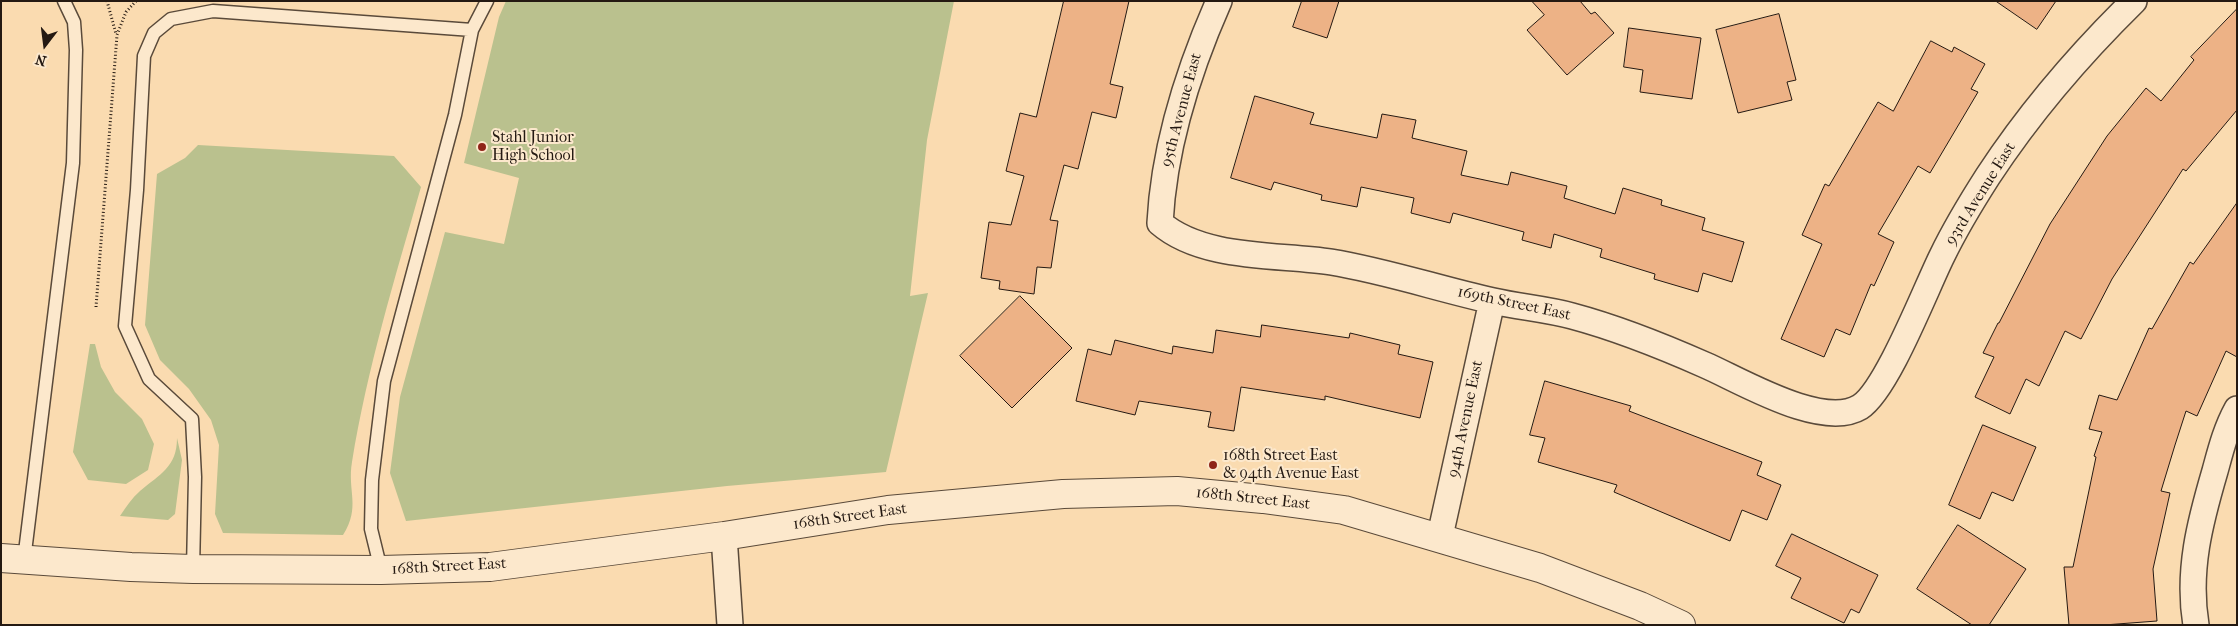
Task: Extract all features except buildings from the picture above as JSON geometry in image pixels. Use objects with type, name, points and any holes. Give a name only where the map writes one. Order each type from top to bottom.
[{"type":"street","name":"95th Avenue East","points":[[1160,223],[1162,188],[1167,157],[1195,56],[1219,1]]},
{"type":"street","name":"93rd Avenue East","points":[[1860,407],[1873,394],[1891,365],[1944,252],[1988,176],[2026,125],[2094,41],[2134,1]]},
{"type":"street","name":"169th Street East","points":[[1160,223],[1196,244],[1356,267],[1492,301],[1571,316],[1638,337],[1705,365],[1781,401],[1815,410],[1840,413],[1860,407]]},
{"type":"street","name":"94th Avenue East","points":[[1440,536],[1492,301]]},
{"type":"street","points":[[2196,625],[2193,602],[2194,557],[2202,516],[2214,473],[2228,425],[2237,409]]},
{"type":"street","name":"168th Street East","points":[[13,559],[131,568],[381,570],[490,567],[724,536],[888,510],[1063,494],[1177,491],[1263,498],[1344,510],[1440,536],[1540,568],[1640,606],[1681,625]]},
{"type":"street","points":[[724,536],[730,625]]},
{"type":"lane","points":[[13,559],[73,163],[76,50],[74,22],[64,1]]},
{"type":"lane","points":[[381,570],[371,530],[372,480],[384,381],[455,115],[472,30],[487,1]]},
{"type":"lane","points":[[193,569],[195,476],[192,419],[148,379],[125,326],[137,190],[144,56],[154,33],[171,20],[213,11],[472,30]]},
{"type":"path","points":[[96,307],[116,35],[107,1]]},
{"type":"path","points":[[116,35],[126,12],[136,1]]},
{"type":"green space","points":[[506,1],[954,1],[927,140],[910,296],[928,293],[886,472],[727,486],[406,521],[390,473],[400,397],[445,232],[504,244],[519,178],[464,163],[499,17]]},
{"type":"green space","points":[[198,145],[394,156],[421,187],[382,324],[365,393],[352,462],[351,516],[343,535],[223,533],[215,514],[219,445],[211,420],[189,389],[160,360],[145,325],[157,174],[185,158]]},
{"type":"green space","points":[[90,344],[95,344],[101,367],[115,392],[142,419],[154,444],[148,470],[126,484],[88,480],[73,452]]},
{"type":"green space","points":[[177,438],[182,460],[175,514],[168,520],[120,516],[137,494],[171,463]]},
{"type":"place","name":"Stahl Junior High School","points":[[482,147]]},
{"type":"place","name":"168th Street East & 94th Avenue East","points":[[1213,465]]}]
